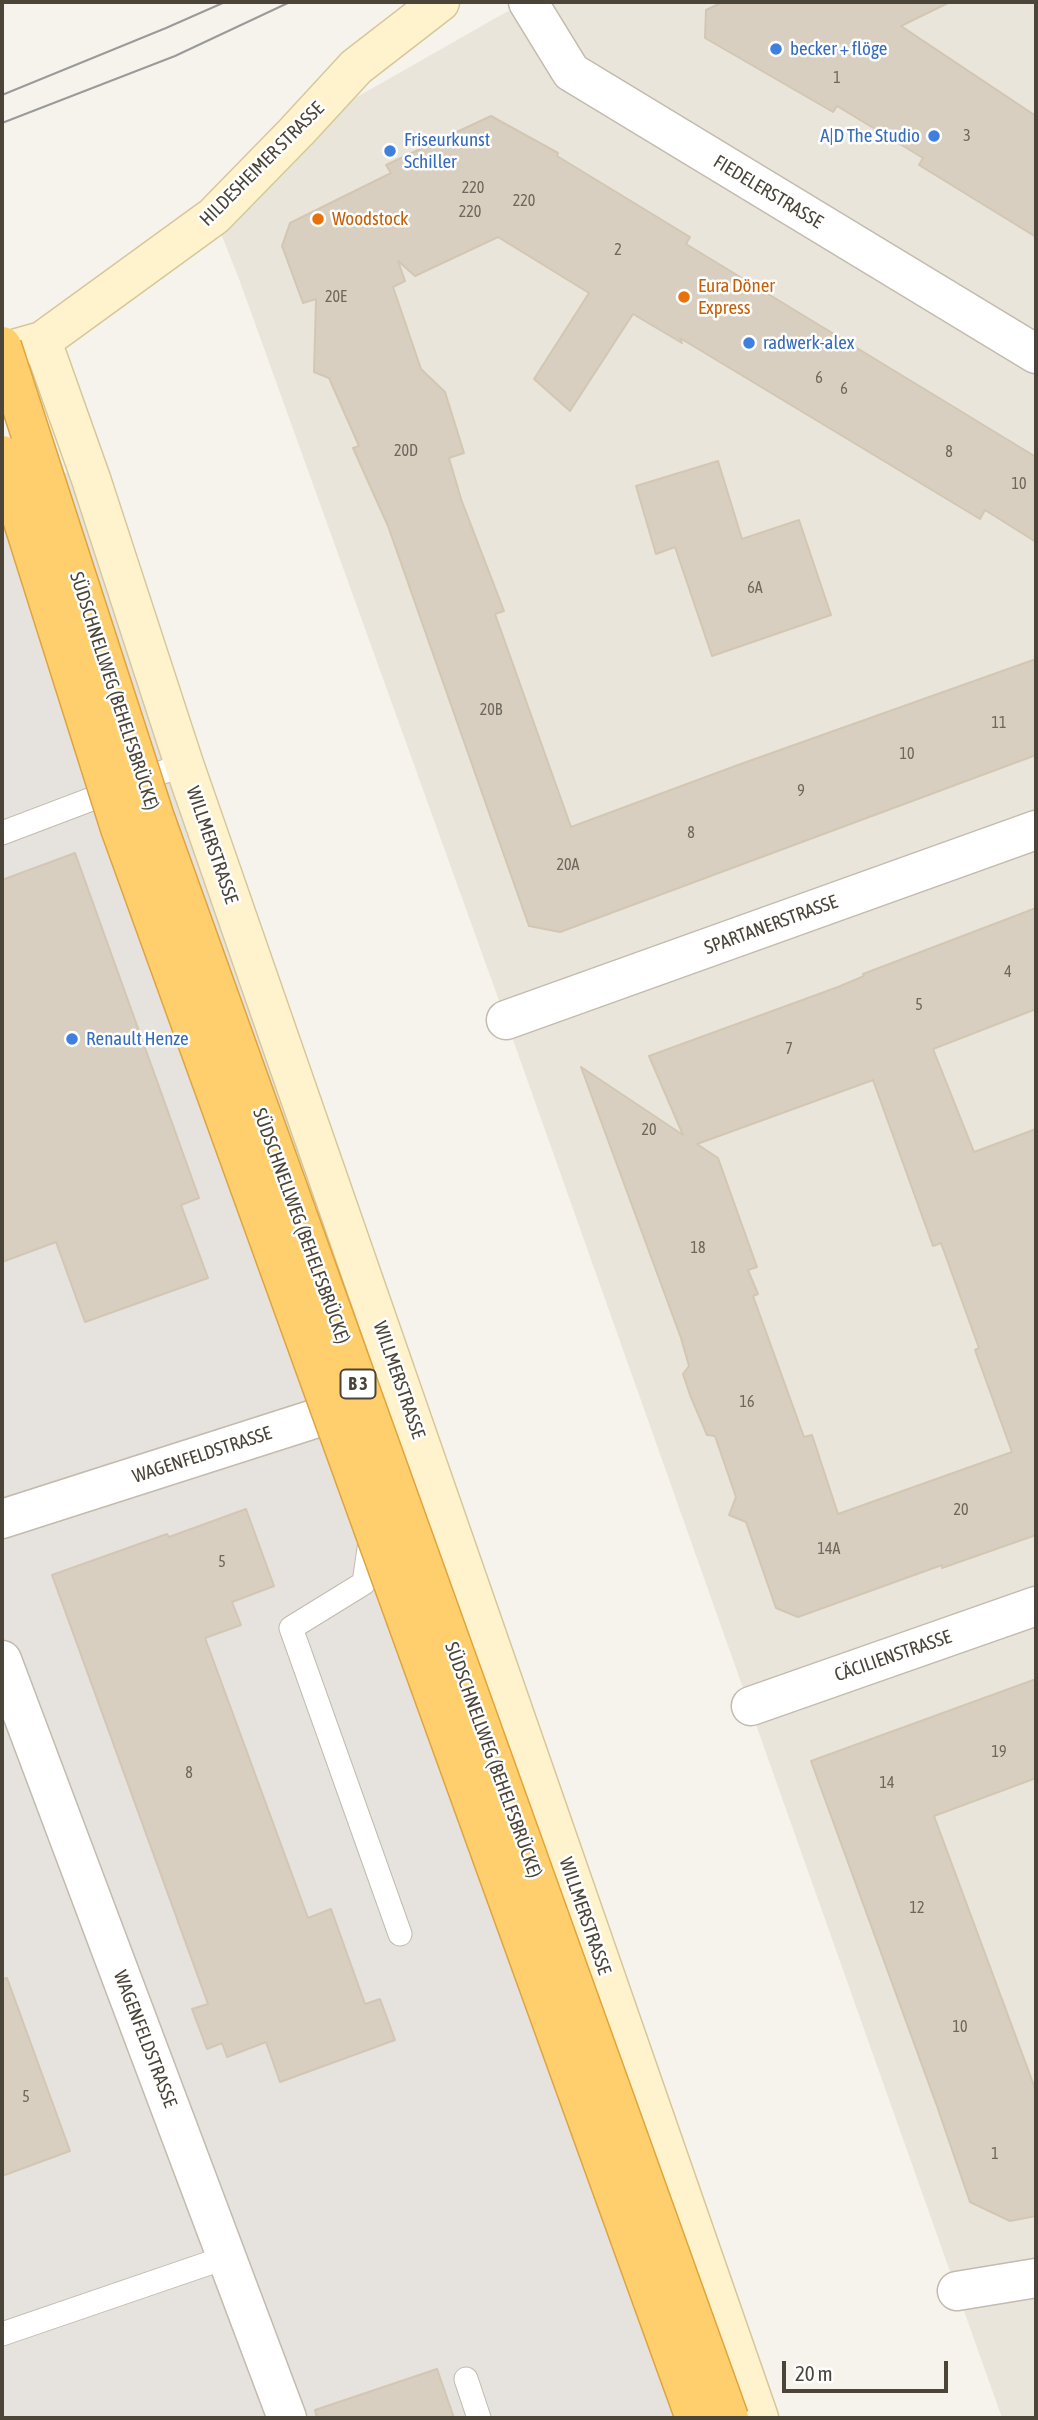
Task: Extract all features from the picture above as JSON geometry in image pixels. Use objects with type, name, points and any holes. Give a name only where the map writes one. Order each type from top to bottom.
[{"type":"highway","name":"SÜDSCHNELLWEG (BEHELFSBRÜCKE)","points":[[2,346],[155,818],[729,2418]]},
{"type":"highway","name":"SÜDSCHNELLWEG (BEHELFSBRÜCKE)","points":[[2,455],[120,828],[695,2418]]},
{"type":"main road","name":"HILDESHEIMER STRASSE","points":[[2,352],[42,341],[214,216],[356,67],[440,2]]},
{"type":"main road","name":"WILLMERSTRASSE","points":[[42,341],[91,479],[179,748],[759,2418]]},
{"type":"street","name":"FIEDELERSTRASSE","points":[[528,2],[571,72],[1036,354]]},
{"type":"street","name":"SPARTANERSTRASSE","points":[[506,1020],[1036,830]]},
{"type":"street","name":"WAGENFELDSTRASSE","points":[[2,1519],[402,1390]]},
{"type":"street","name":"CÄCILIENSTRASSE","points":[[751,1706],[1036,1606]]},
{"type":"street","name":"WAGENFELDSTRASSE","points":[[2,1660],[287,2418]]},
{"type":"street","points":[[957,2291],[1036,2278]]},
{"type":"lane","points":[[2,514],[22,535],[84,721],[127,746],[179,748]]},
{"type":"lane","points":[[2,833],[179,748]]},
{"type":"lane","points":[[350,1407],[379,1484],[363,1583],[291,1628],[400,1934]]},
{"type":"lane","points":[[2,2334],[227,2257]]},
{"type":"lane","points":[[466,2379],[479,2418]]},
{"type":"shaded area","points":[[524,2],[1036,2],[1036,2418],[1002,2418],[506,1020],[214,216],[297,131]]},
{"type":"shaded area","points":[[2,458],[91,479],[759,2418],[2,2418]]},
{"type":"building","points":[[723,2],[950,2],[901,26],[1036,116],[1036,237],[919,165],[923,158],[837,106],[833,112],[705,38],[706,10]]},
{"type":"building","points":[[491,116],[558,153],[557,156],[690,237],[686,244],[1036,457],[1036,542],[985,510],[980,519],[680,338],[682,343],[633,314],[570,411],[534,379],[589,293],[498,237],[415,276],[398,261],[405,281],[393,287],[421,369],[445,392],[464,453],[449,458],[461,499],[504,611],[495,614],[571,827],[1036,659],[1036,755],[560,932],[529,926],[388,526],[353,448],[359,446],[329,378],[314,372],[316,299],[303,303],[282,246],[290,223],[391,173],[386,165]]},
{"type":"building","points":[[718,461],[742,539],[799,520],[831,615],[712,656],[675,547],[656,554],[636,486]]},
{"type":"building","name":"Renault Henze","points":[[75,853],[199,1198],[181,1205],[208,1278],[85,1322],[56,1242],[2,1262],[2,880]]},
{"type":"building","points":[[1036,908],[1036,1009],[933,1049],[974,1152],[1036,1129],[1036,1535],[942,1568],[942,1565],[798,1617],[776,1608],[746,1522],[729,1515],[736,1497],[715,1436],[707,1435],[690,1395],[683,1374],[689,1366],[681,1338],[581,1067],[683,1135],[649,1056],[838,987],[864,976],[863,974]],"holes":[[[873,1080],[933,1246],[941,1243],[979,1348],[975,1350],[1012,1452],[838,1514],[812,1435],[804,1437],[753,1296],[758,1294],[748,1270],[757,1267],[718,1158],[697,1144]]]},
{"type":"building","points":[[246,1509],[274,1586],[232,1602],[241,1625],[205,1638],[308,1918],[331,1909],[365,2004],[380,1999],[395,2040],[280,2082],[266,2042],[227,2057],[222,2043],[207,2049],[192,2009],[208,2004],[52,1575]]},
{"type":"building","points":[[1036,1679],[1036,1778],[934,1816],[1036,2091],[1036,2216],[1010,2221],[970,2202],[811,1761]]},
{"type":"building","points":[[7,1978],[70,2151],[2,2176],[2,1979]]},
{"type":"building","points":[[437,2369],[454,2418],[317,2418],[315,2410]]},
{"type":"tram line","points":[[2,95],[225,2]]},
{"type":"tram line","points":[[2,123],[175,56],[290,2]]},
{"type":"place","name":"becker + flöge","points":[[776,49]]},
{"type":"place","name":"A|D The Studio","points":[[934,136]]},
{"type":"place","name":"Friseurkunst Schiller","points":[[390,151]]},
{"type":"place","name":"Woodstock","points":[[318,219]]},
{"type":"place","name":"Eura Döner Express","points":[[684,297]]},
{"type":"place","name":"radwerk-alex","points":[[749,343]]},
{"type":"place","name":"Renault Henze","points":[[72,1039]]}]
